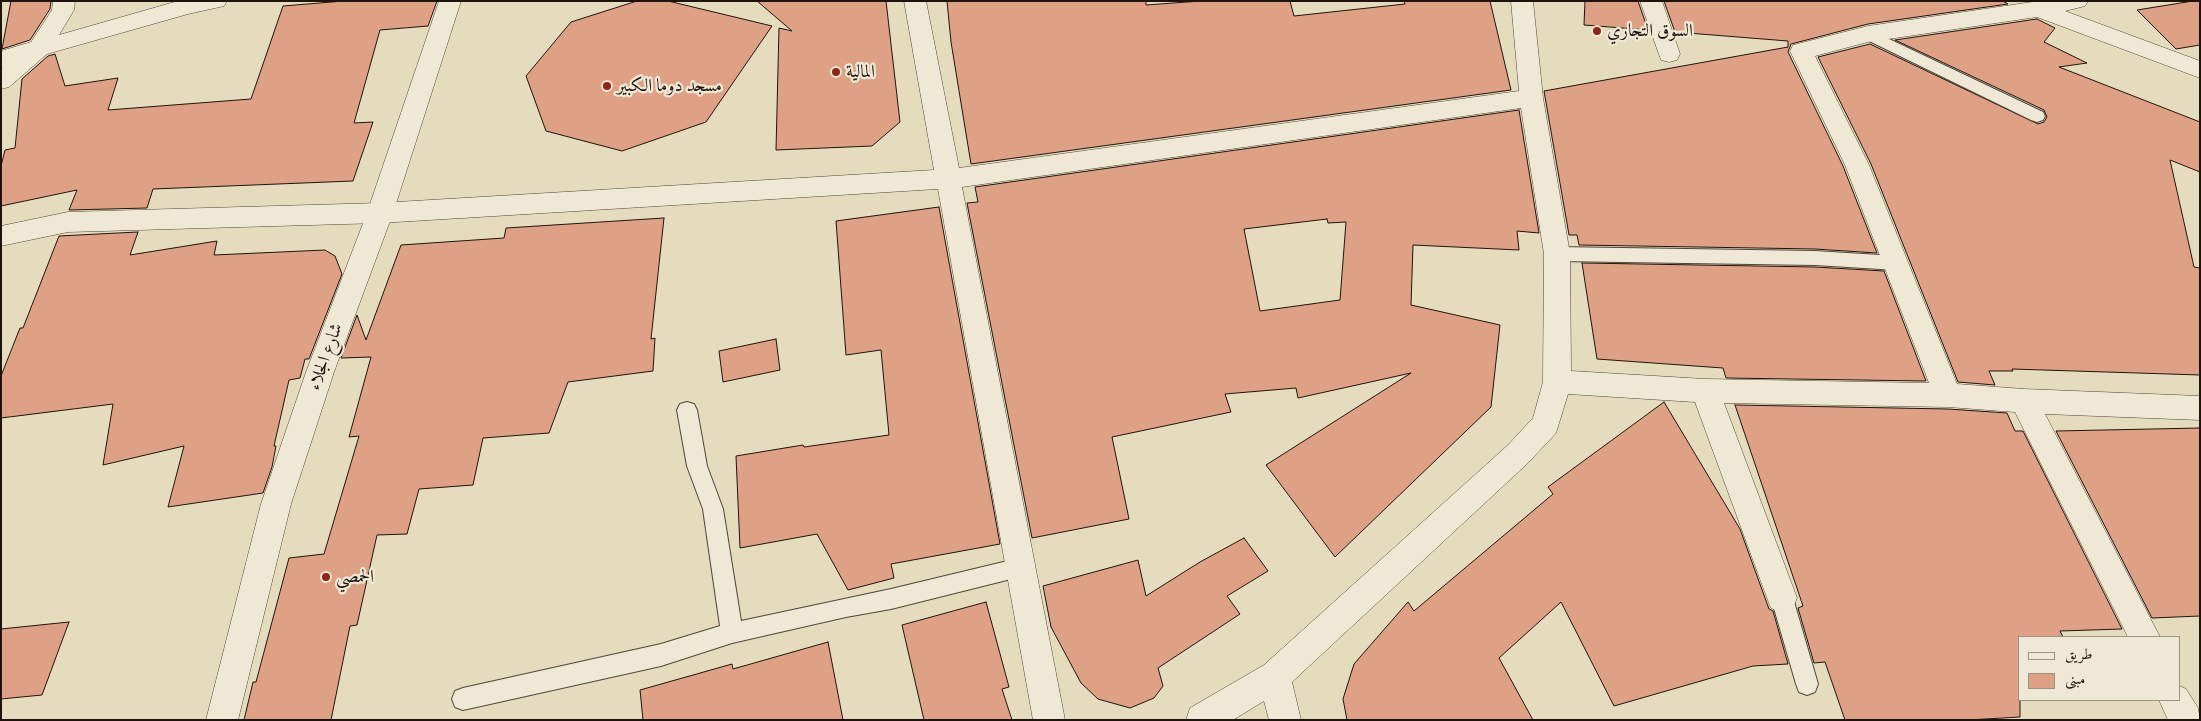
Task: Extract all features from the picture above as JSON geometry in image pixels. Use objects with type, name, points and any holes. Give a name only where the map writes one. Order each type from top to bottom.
[{"type":"street","points":[[1,81],[38,50],[63,10],[64,1]]},
{"type":"street","points":[[1,59],[188,6],[216,1]]},
{"type":"street","name":"شارع الجلاء","points":[[222,720],[276,504],[320,372],[380,213],[450,1]]},
{"type":"street","points":[[915,1],[1049,720]]},
{"type":"street","points":[[1202,720],[1275,676],[1518,454],[1546,424],[1557,382],[1557,254],[1532,98],[1522,1]]},
{"type":"street","points":[[1651,1],[1669,54]]},
{"type":"street","points":[[1948,395],[1857,165],[1801,51],[1868,34],[2038,9],[2077,1]]},
{"type":"street","points":[[2038,9],[2200,70]]},
{"type":"street","points":[[1,236],[68,222],[380,213],[949,179],[1532,98]]},
{"type":"street","points":[[1557,382],[1705,391],[1948,395],[2024,401],[2200,408]]},
{"type":"street","points":[[1705,391],[1782,598]]},
{"type":"street","points":[[2024,401],[2143,636]]},
{"type":"street","points":[[1275,676],[1285,720]]},
{"type":"street","points":[[2176,701],[2186,720]]},
{"type":"lane","points":[[1868,34],[2037,116]]},
{"type":"lane","points":[[1557,254],[1805,258],[1896,262]]},
{"type":"lane","points":[[688,410],[697,466],[713,509],[732,633]]},
{"type":"lane","points":[[463,699],[661,655],[732,633],[846,607],[891,599],[1020,568]]},
{"type":"lane","points":[[1782,598],[1807,684]]},
{"type":"building","points":[[11,1],[51,1],[50,9],[30,40],[2,49]]},
{"type":"building","points":[[344,1],[437,1],[428,26],[380,30],[354,123],[373,122],[353,181],[153,189],[147,208],[69,210],[77,190],[1,206],[1,166],[5,150],[15,148],[22,79],[48,56],[55,54],[65,86],[118,78],[108,110],[251,99],[283,6]]},
{"type":"building","name":"مسجد دوما الكبير","points":[[637,1],[668,1],[772,26],[706,122],[622,151],[546,131],[526,76],[571,22]]},
{"type":"building","name":"المالية","points":[[757,1],[886,1],[900,122],[872,146],[776,150],[779,28],[792,31]]},
{"type":"building","points":[[947,1],[1146,1],[1146,5],[1201,1],[1290,1],[1294,16],[1405,4],[1404,1],[1490,1],[1511,90],[971,164],[951,42]]},
{"type":"building","points":[[1585,1],[1638,1],[1648,30],[1584,25]]},
{"type":"building","points":[[1664,1],[2003,1],[2008,4],[1868,24],[1791,44],[1788,52],[1843,166],[1877,253],[1815,249],[1579,245],[1577,235],[1569,235],[1544,91],[1788,47],[1788,41],[1675,32]]},
{"type":"building","points":[[2200,1],[2200,45],[2176,49],[2137,10]]},
{"type":"building","points":[[2037,19],[2055,28],[2044,42],[2087,63],[2059,67],[2200,122],[2200,172],[2170,160],[2194,267],[2200,268],[2200,375],[2012,369],[2013,371],[1989,371],[1995,385],[1958,382],[1871,164],[1818,57],[1870,44],[2038,124],[2044,122],[2047,117],[2044,110],[1895,40]]},
{"type":"building","points":[[1519,110],[1539,233],[1517,231],[1519,250],[1413,245],[1411,305],[1500,325],[1491,407],[1335,557],[1266,465],[1411,373],[1298,398],[1296,388],[1225,394],[1231,412],[1112,437],[1129,519],[1032,538],[967,203],[978,202],[975,187]],"holes":[[[1327,219],[1328,223],[1346,222],[1340,300],[1260,311],[1244,229]]]},
{"type":"building","points":[[939,207],[1000,544],[891,564],[894,578],[848,590],[817,534],[740,548],[736,456],[803,445],[804,447],[889,435],[881,350],[846,355],[836,221]]},
{"type":"building","points":[[664,218],[651,339],[655,338],[653,371],[568,382],[549,433],[483,438],[473,485],[419,489],[407,534],[377,535],[357,625],[350,626],[331,720],[244,720],[289,558],[324,554],[359,436],[349,437],[371,357],[341,358],[357,315],[366,340],[401,245],[504,238],[506,228]]},
{"type":"building","points":[[138,232],[130,255],[217,241],[214,255],[325,250],[335,256],[342,274],[309,359],[305,359],[300,378],[289,380],[274,446],[276,446],[272,467],[263,493],[168,507],[184,446],[103,465],[113,404],[1,418],[1,376],[20,328],[23,328],[59,236]]},
{"type":"building","points":[[1582,263],[1815,267],[1884,271],[1926,381],[1726,378],[1723,368],[1597,359]]},
{"type":"building","points":[[776,339],[780,370],[723,382],[719,351]]},
{"type":"building","points":[[1664,402],[1740,529],[1769,609],[1773,611],[1788,664],[1753,666],[1614,706],[1561,602],[1499,658],[1533,720],[1347,720],[1343,699],[1354,664],[1408,602],[1414,611],[1553,494],[1548,487]]},
{"type":"building","points":[[1735,405],[1948,409],[2007,413],[2015,431],[2023,431],[2122,629],[2060,631],[2062,636],[2018,636],[2018,701],[2020,701],[2020,717],[1968,720],[1845,720],[1825,662],[1814,663],[1798,608],[1803,606]]},
{"type":"building","points":[[2200,428],[2200,616],[2152,618],[2056,431]]},
{"type":"building","points":[[1244,538],[1268,571],[1227,596],[1240,614],[1158,668],[1163,686],[1154,698],[1130,708],[1098,699],[1081,683],[1051,627],[1043,586],[1138,560],[1146,596],[1200,562]]},
{"type":"building","points":[[986,602],[1009,687],[1002,689],[1012,720],[924,720],[902,625]]},
{"type":"building","points":[[69,622],[42,695],[1,699],[1,629]]},
{"type":"building","points":[[828,642],[843,720],[643,720],[640,690],[732,664],[733,669]]},
{"type":"place","name":"السوق التجاري","points":[[1597,31]]},
{"type":"place","name":"المالية","points":[[836,72]]},
{"type":"place","name":"مسجد دوما الكبير","points":[[607,86]]},
{"type":"place","name":"الحمصي","points":[[326,577]]}]
